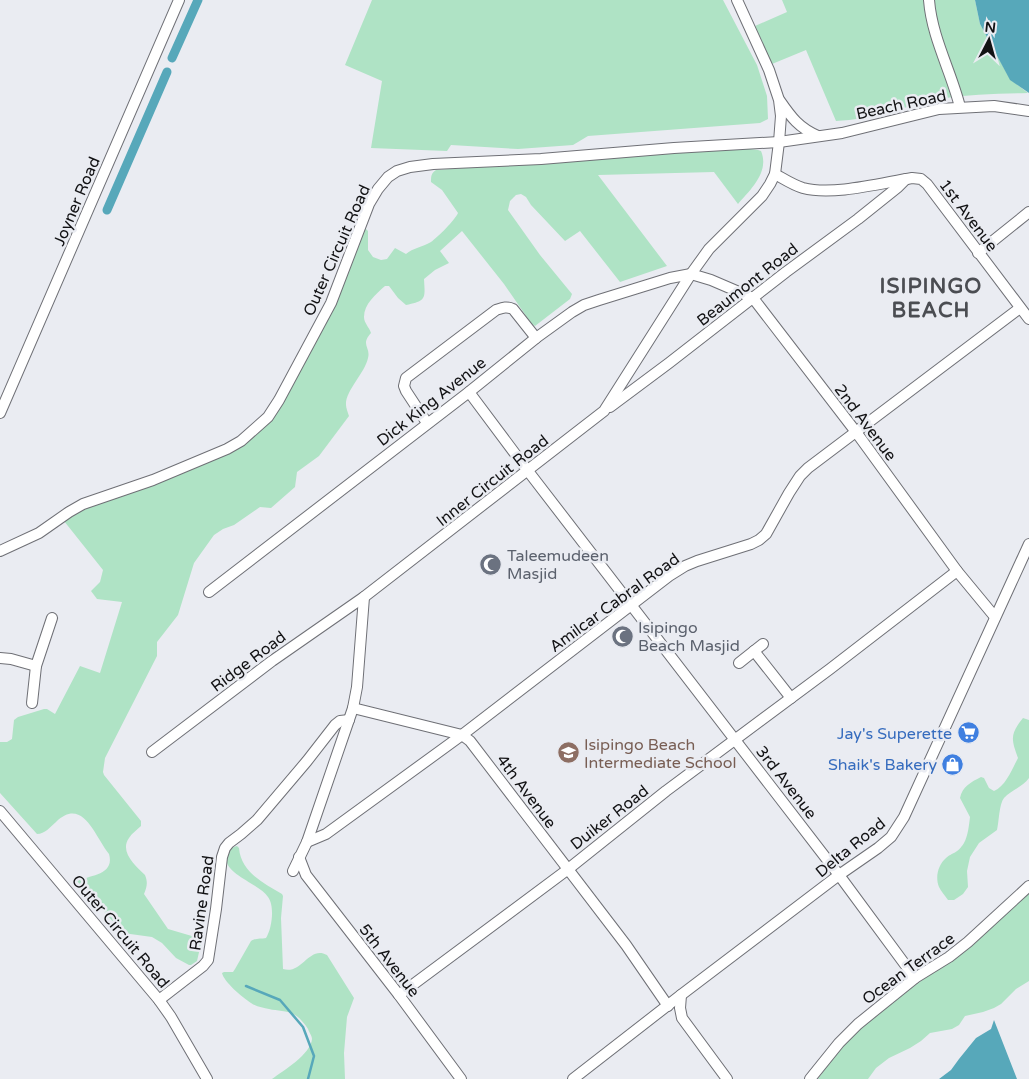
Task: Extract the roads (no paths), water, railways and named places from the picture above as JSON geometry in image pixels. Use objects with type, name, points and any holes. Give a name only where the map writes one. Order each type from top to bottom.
[{"type":"street","name":"Joyner Road","points":[[0,414],[178,0]]},
{"type":"street","points":[[738,0],[769,70],[779,100],[801,127],[818,136]]},
{"type":"street","points":[[929,0],[936,40],[956,90],[960,107]]},
{"type":"street","name":"Inner Circuit Road","points":[[364,597],[528,472],[604,411],[691,274],[711,246],[745,214],[762,196],[770,184],[775,174],[780,142],[781,116],[779,100]]},
{"type":"street","name":"Beach Road","points":[[780,142],[842,133],[939,109],[994,106],[1029,111]]},
{"type":"street","name":"Outer Circuit Road","points":[[0,552],[39,533],[83,504],[161,476],[227,449],[241,441],[268,416],[279,400],[330,303],[369,204],[388,177],[397,171],[433,164],[541,159],[674,148],[780,142]]},
{"type":"street","name":"1st Avenue","points":[[775,174],[802,188],[815,190],[839,190],[912,178],[921,179],[927,184],[1029,319]]},
{"type":"street","name":"Beaumont Road","points":[[604,411],[858,219],[906,179]]},
{"type":"street","points":[[978,253],[1029,212]]},
{"type":"street","name":"2nd Avenue","points":[[691,274],[712,280],[753,298],[856,432],[957,571],[995,617]]},
{"type":"street","name":"Dick King Avenue","points":[[209,592],[572,312],[584,305],[670,278],[691,274]]},
{"type":"street","points":[[427,423],[406,391],[404,386],[406,378],[496,310],[503,307],[513,309],[536,338]]},
{"type":"street","name":"Amilcar Cabral Road","points":[[307,842],[326,834],[462,735],[669,576],[685,566],[760,540],[766,534],[800,476],[808,468],[1020,308]]},
{"type":"street","name":"3rd Avenue","points":[[469,392],[528,472],[839,875],[915,978]]},
{"type":"street","name":"Delta Road","points":[[572,1079],[681,994],[748,946],[891,837],[904,817],[947,726],[1029,544]]},
{"type":"street","name":"Duiker Road","points":[[399,995],[568,870],[666,791],[957,571]]},
{"type":"street","points":[[293,871],[307,842],[353,708],[357,688],[364,597]]},
{"type":"street","name":"Ridge Road","points":[[152,752],[272,661],[364,597]]},
{"type":"street","points":[[32,703],[36,666],[52,618]]},
{"type":"street","points":[[739,663],[763,644]]},
{"type":"street","points":[[754,651],[791,698]]},
{"type":"street","points":[[0,658],[36,666]]},
{"type":"street","points":[[353,708],[462,735]]},
{"type":"street","name":"Ravine Road","points":[[159,1000],[208,960],[222,857],[225,848],[257,820],[335,725],[340,721],[349,720]]},
{"type":"street","name":"4th Avenue","points":[[462,735],[470,742],[626,944],[668,1006]]},
{"type":"street","name":"Outer Circuit Road","points":[[0,811],[159,1000],[207,1079]]},
{"type":"street","name":"5th Avenue","points":[[299,857],[306,874],[461,1079]]},
{"type":"street","name":"Ocean Terrace","points":[[810,1079],[849,1032],[915,978],[962,947],[1029,886]]},
{"type":"street","points":[[681,994],[680,1008],[682,1018],[727,1079]]},
{"type":"water","points":[[975,0],[1029,0],[1029,93],[1010,80],[980,24]]},
{"type":"water","points":[[994,1020],[1017,1079],[939,1079],[951,1070],[976,1038],[991,1029]]},
{"type":"waterway","points":[[172,58],[198,0]]},
{"type":"waterway","points":[[107,210],[167,72]]},
{"type":"waterway","points":[[246,986],[280,1000],[303,1027],[314,1056],[308,1079]]},
{"type":"place","name":"Taleemudeen Masjid","points":[[491,564]]},
{"type":"place","name":"Isipingo Beach Masjid","points":[[622,636]]},
{"type":"place","name":"Jay's Superette","points":[[968,733]]},
{"type":"place","name":"Isipingo Beach Intermediate School","points":[[568,753]]},
{"type":"place","name":"Shaik's Bakery","points":[[953,764]]},
{"type":"district","name":"ISIPINGO BEACH","points":[[931,298]]}]
